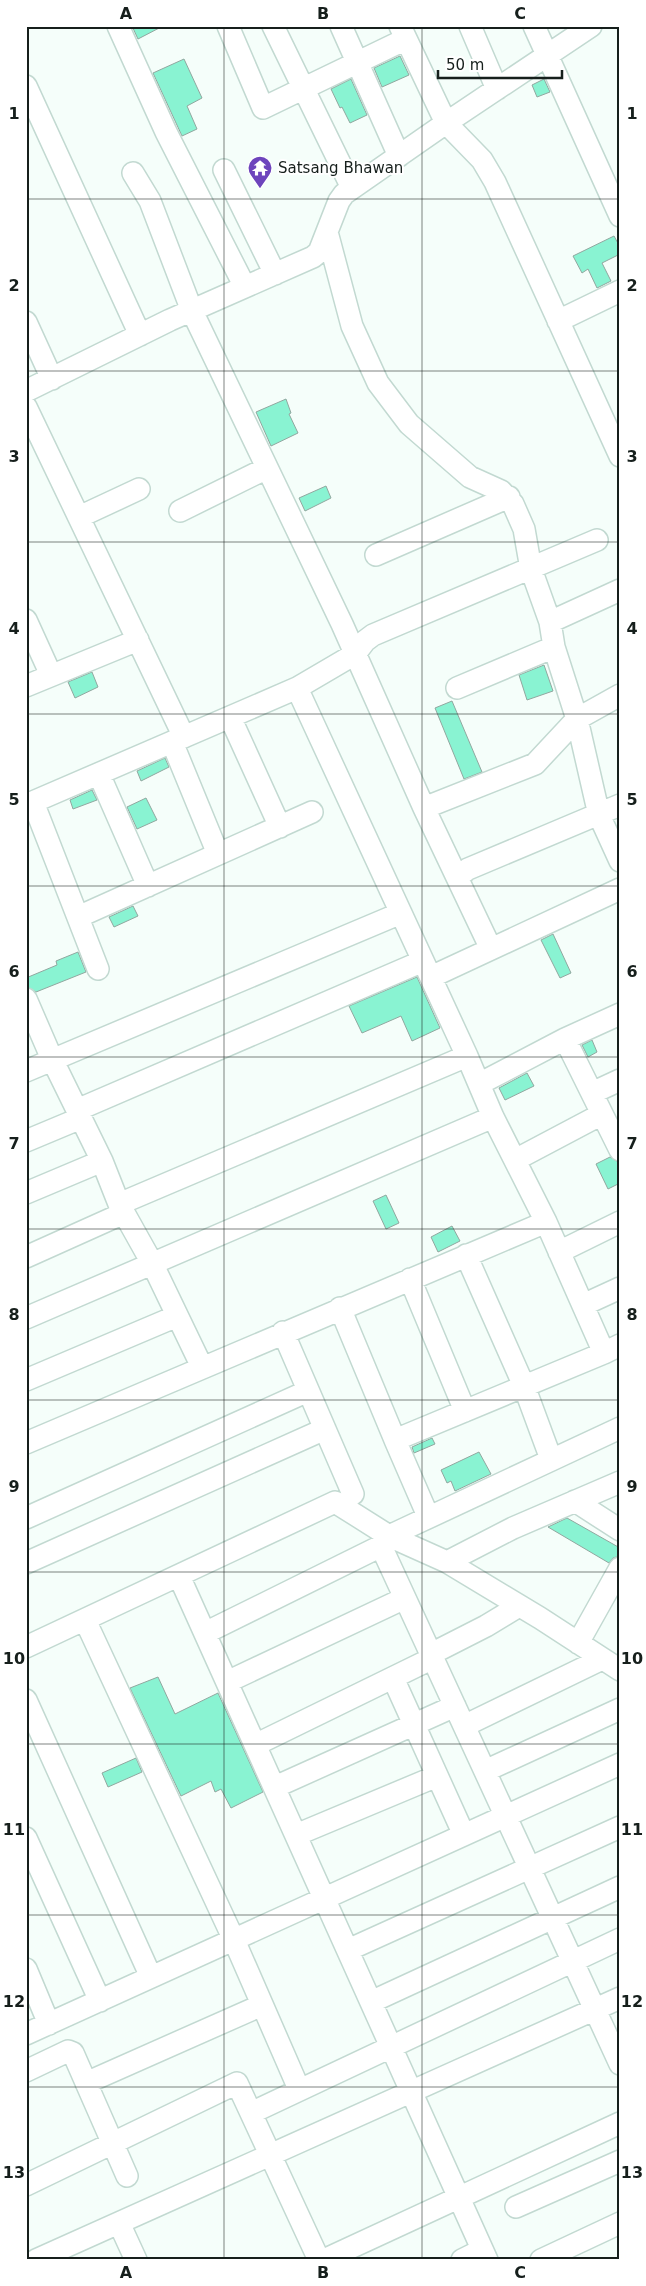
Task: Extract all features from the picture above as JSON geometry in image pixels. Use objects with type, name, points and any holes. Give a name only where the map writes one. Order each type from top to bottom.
[{"type":"street","points":[[118,26],[158,116],[245,287]]},
{"type":"street","points":[[228,26],[263,108],[357,63],[403,32],[446,123],[482,160],[496,182],[620,456]]},
{"type":"street","points":[[273,26],[352,188]]},
{"type":"street","points":[[341,26],[399,156]]},
{"type":"street","points":[[470,26],[497,89]]},
{"type":"street","points":[[534,26],[620,216]]},
{"type":"street","points":[[26,391],[140,335],[313,257],[319,252],[339,201],[352,188],[591,26]]},
{"type":"street","points":[[26,86],[140,335]]},
{"type":"street","points":[[224,170],[274,274]]},
{"type":"street","points":[[133,173],[150,201],[192,311],[355,654],[424,808],[491,949]]},
{"type":"street","points":[[327,232],[352,326],[378,383],[409,424],[470,477],[509,497],[524,529],[531,570],[550,622],[554,647],[577,719],[599,815],[620,861]]},
{"type":"street","points":[[558,321],[620,291]]},
{"type":"street","points":[[26,322],[52,378]]},
{"type":"street","points":[[26,407],[138,640],[178,739],[218,854]]},
{"type":"street","points":[[180,511],[267,468]]},
{"type":"street","points":[[79,517],[139,489]]},
{"type":"street","points":[[376,555],[509,497]]},
{"type":"street","points":[[98,970],[78,917],[30,804],[297,688],[355,654],[365,641],[373,635],[531,570],[597,540]]},
{"type":"street","points":[[550,622],[620,590]]},
{"type":"street","points":[[26,620],[52,675]]},
{"type":"street","points":[[26,686],[138,640]]},
{"type":"street","points":[[457,688],[554,647]]},
{"type":"street","points":[[297,688],[480,1084],[493,1117],[546,1222],[583,1305],[612,1349],[395,1440]]},
{"type":"street","points":[[424,808],[535,764],[577,719],[620,695]]},
{"type":"street","points":[[230,717],[280,827]]},
{"type":"street","points":[[99,774],[148,886]]},
{"type":"street","points":[[456,877],[468,869],[620,805]]},
{"type":"street","points":[[78,917],[312,812]]},
{"type":"street","points":[[26,1141],[79,1114],[427,969],[491,949],[620,889]]},
{"type":"street","points":[[26,1071],[401,913]]},
{"type":"street","points":[[26,999],[52,1060],[102,1160],[122,1209],[152,1263],[202,1366]]},
{"type":"street","points":[[480,1084],[565,1038],[620,1014]]},
{"type":"street","points":[[565,1038],[620,1149]]},
{"type":"street","points":[[26,1257],[122,1209],[467,1056]]},
{"type":"street","points":[[592,1093],[620,1080]]},
{"type":"street","points":[[515,1160],[602,1114]]},
{"type":"street","points":[[26,1318],[493,1117]]},
{"type":"street","points":[[26,1193],[102,1160]]},
{"type":"street","points":[[26,1443],[202,1366],[546,1222]]},
{"type":"street","points":[[559,1252],[620,1222]]},
{"type":"street","points":[[466,1255],[524,1386],[551,1459]]},
{"type":"street","points":[[410,1279],[465,1410]]},
{"type":"street","points":[[583,1305],[620,1288]]},
{"type":"street","points":[[340,1308],[428,1516]]},
{"type":"street","points":[[26,1380],[178,1316]]},
{"type":"street","points":[[283,1332],[353,1494]]},
{"type":"street","points":[[26,1518],[308,1391]]},
{"type":"street","points":[[205,1633],[385,1541],[428,1516],[620,1428]]},
{"type":"street","points":[[26,1563],[325,1429]]},
{"type":"street","points":[[447,1562],[513,1528],[620,1482]]},
{"type":"street","points":[[575,1501],[620,1530]]},
{"type":"street","points":[[26,1647],[335,1502],[385,1541],[447,1562],[620,1670]]},
{"type":"street","points":[[385,1541],[405,1598],[620,2064]]},
{"type":"street","points":[[578,1643],[620,1568]]},
{"type":"street","points":[[179,1576],[484,2255],[462,2260]]},
{"type":"street","points":[[227,1682],[405,1598]]},
{"type":"street","points":[[255,1745],[393,1678],[519,1606]]},
{"type":"street","points":[[85,1620],[234,1940],[299,2089]]},
{"type":"street","points":[[464,1726],[602,1658]]},
{"type":"street","points":[[393,1678],[464,1835]]},
{"type":"street","points":[[26,1700],[151,1977]]},
{"type":"street","points":[[275,1787],[455,1706]]},
{"type":"street","points":[[485,1771],[620,1709]]},
{"type":"street","points":[[26,2034],[620,1764]]},
{"type":"street","points":[[296,1835],[437,1776]]},
{"type":"street","points":[[348,1950],[620,1827]]},
{"type":"street","points":[[26,1838],[100,2001]]},
{"type":"street","points":[[371,2002],[620,1887]]},
{"type":"street","points":[[251,2113],[620,1939]]},
{"type":"street","points":[[26,1969],[49,2024]]},
{"type":"street","points":[[36,2260],[620,1998]]},
{"type":"street","points":[[86,2083],[262,2005]]},
{"type":"street","points":[[26,2071],[70,2050],[127,2176]]},
{"type":"street","points":[[26,2185],[237,2083],[319,2260]]},
{"type":"street","points":[[324,2260],[620,2123]]},
{"type":"street","points":[[516,2207],[620,2161]]},
{"type":"street","points":[[119,2222],[136,2260]]},
{"type":"street","points":[[540,2260],[620,2223]]},
{"type":"building","points":[[132,26],[163,26],[138,39]]},
{"type":"building","points":[[400,56],[409,75],[382,87],[374,68]]},
{"type":"building","points":[[184,59],[202,98],[187,106],[197,129],[182,136],[153,73]]},
{"type":"building","points":[[351,79],[367,115],[350,123],[331,89]]},
{"type":"building","points":[[544,79],[550,92],[537,97],[532,85]]},
{"type":"building","points":[[614,236],[620,247],[620,254],[602,263],[611,281],[597,288],[588,269],[582,273],[573,256]]},
{"type":"building","points":[[286,399],[291,413],[289,414],[298,433],[271,446],[256,412]]},
{"type":"building","points":[[326,486],[331,498],[305,511],[299,498]]},
{"type":"building","points":[[544,665],[553,691],[527,700],[519,675]]},
{"type":"building","points":[[92,672],[98,687],[75,698],[68,682]]},
{"type":"building","points":[[452,701],[482,772],[464,779],[435,708]]},
{"type":"building","points":[[165,758],[169,767],[141,781],[137,771]]},
{"type":"building","points":[[92,790],[97,800],[73,809],[70,800]]},
{"type":"building","points":[[146,798],[157,820],[137,829],[127,807]]},
{"type":"building","points":[[133,906],[138,916],[114,927],[109,917]]},
{"type":"building","points":[[553,934],[571,973],[560,978],[541,940]]},
{"type":"building","points":[[78,952],[86,972],[36,992],[27,987],[26,978],[57,965],[56,961]]},
{"type":"building","points":[[417,977],[440,1028],[412,1041],[401,1016],[362,1033],[349,1006]]},
{"type":"building","points":[[592,1040],[597,1052],[588,1057],[582,1045]]},
{"type":"building","points":[[527,1073],[534,1086],[505,1100],[499,1088]]},
{"type":"building","points":[[610,1157],[620,1163],[620,1183],[608,1189],[596,1164]]},
{"type":"building","points":[[386,1195],[399,1223],[386,1229],[373,1201]]},
{"type":"building","points":[[452,1226],[460,1241],[438,1252],[431,1237]]},
{"type":"building","points":[[432,1438],[435,1444],[414,1453],[412,1447]]},
{"type":"building","points":[[479,1452],[491,1474],[455,1491],[451,1481],[447,1483],[441,1470]]},
{"type":"building","points":[[567,1518],[620,1548],[620,1556],[613,1558],[609,1563],[548,1527]]},
{"type":"building","points":[[158,1677],[175,1714],[218,1693],[263,1792],[231,1808],[221,1789],[215,1792],[211,1781],[181,1796],[130,1688]]},
{"type":"building","points":[[136,1758],[142,1772],[108,1787],[102,1773]]},
{"type":"place","name":"Satsang Bhawan","points":[[260,189]]}]
